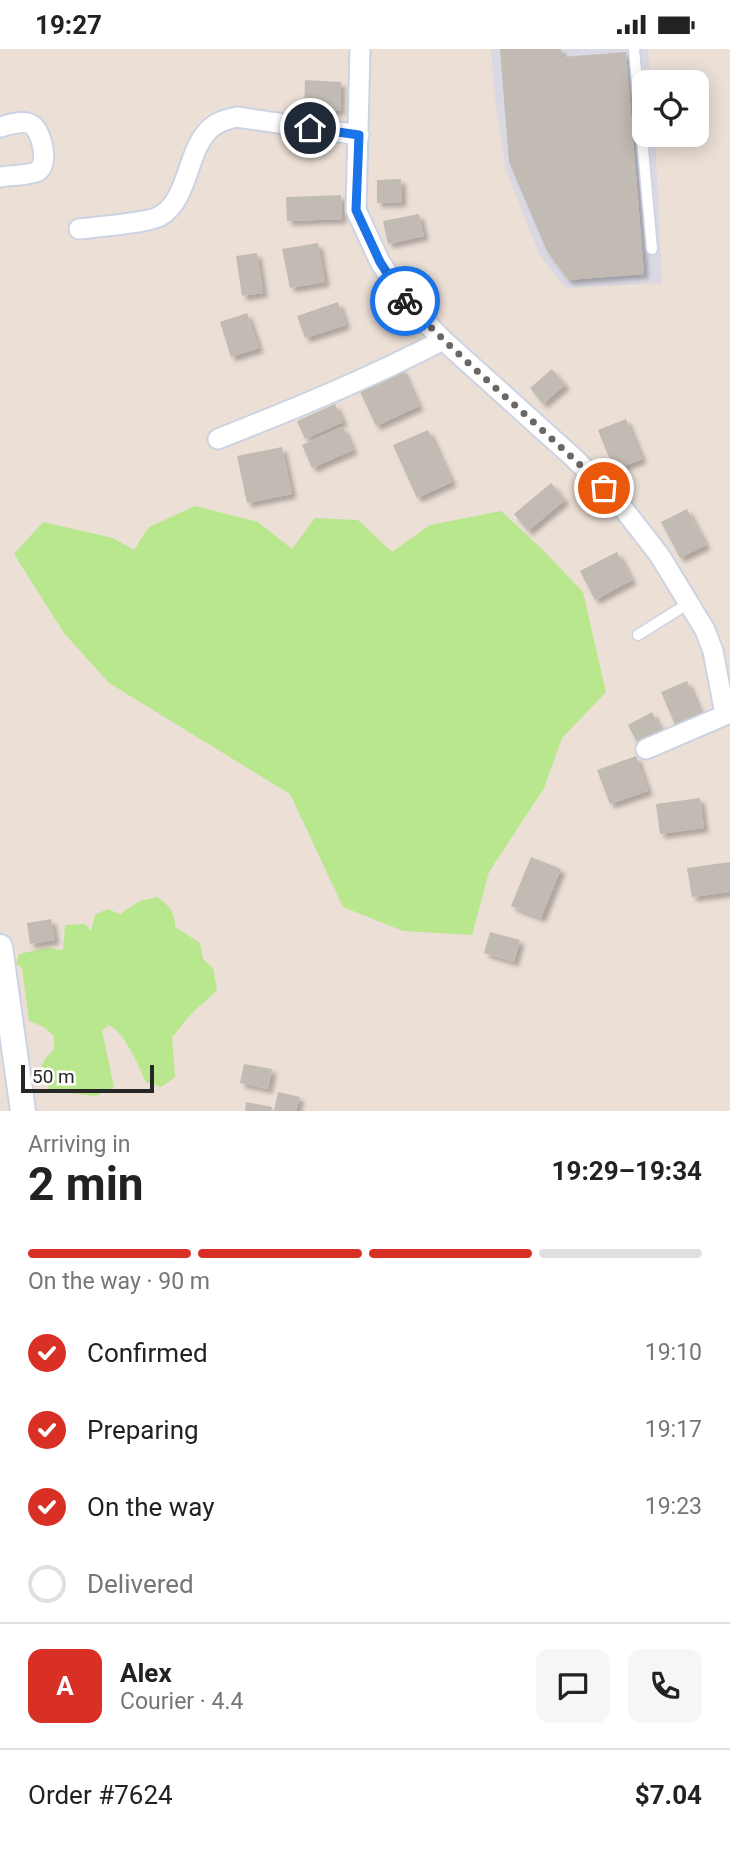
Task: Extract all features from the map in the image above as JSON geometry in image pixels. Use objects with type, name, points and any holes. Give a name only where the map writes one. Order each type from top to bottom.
[{"type":"street","points":[[360,49],[356,210],[392,283],[406,302],[443,340],[619,502],[660,556],[705,630],[713,651],[727,714],[646,749]]},
{"type":"street","points":[[79,229],[157,218],[169,210],[203,136],[220,121],[237,117],[359,135]]},
{"type":"street","points":[[0,127],[23,123],[32,125],[38,132],[45,157],[43,166],[37,172],[0,177]]},
{"type":"street","points":[[218,439],[301,406],[443,340]]},
{"type":"street","points":[[0,947],[23,1111]]},
{"type":"lane","points":[[634,49],[652,249]]},
{"type":"lane","points":[[638,635],[689,603]]},
{"type":"shaded area","points":[[491,49],[648,49],[650,70],[632,70],[632,147],[656,147],[662,283],[566,288],[540,256],[506,170]]},
{"type":"green space","points":[[195,506],[258,522],[292,549],[315,518],[358,520],[392,552],[430,525],[501,511],[583,592],[606,692],[562,738],[544,788],[489,872],[472,935],[403,931],[343,907],[290,794],[109,683],[64,633],[14,554],[43,522],[113,538],[134,550],[149,527]]},
{"type":"green space","points":[[157,897],[170,909],[175,927],[200,943],[203,959],[213,968],[217,990],[192,1013],[172,1037],[175,1077],[161,1087],[146,1082],[125,1041],[108,1025],[102,1031],[114,1087],[96,1096],[51,1091],[39,1071],[54,1049],[54,1036],[44,1027],[29,1021],[22,968],[16,964],[19,954],[47,948],[63,950],[65,925],[85,924],[91,931],[95,915],[107,909],[120,914],[140,901]]},
{"type":"building","points":[[500,49],[561,49],[562,57],[626,52],[644,274],[568,280],[547,251],[509,162]]},
{"type":"building","points":[[305,80],[341,82],[340,111],[304,110]]},
{"type":"building","points":[[401,179],[402,202],[377,203],[377,180]]},
{"type":"building","points":[[341,195],[342,219],[287,221],[286,197]]},
{"type":"building","points":[[419,214],[424,236],[388,244],[383,221]]},
{"type":"building","points":[[318,243],[325,282],[290,288],[282,249]]},
{"type":"building","points":[[257,253],[263,293],[242,296],[236,256]]},
{"type":"building","points":[[338,302],[346,325],[305,338],[297,316]]},
{"type":"building","points":[[247,313],[259,348],[231,357],[220,322]]},
{"type":"building","points":[[401,367],[419,406],[376,426],[358,387]]},
{"type":"building","points":[[552,369],[565,385],[543,404],[530,388]]},
{"type":"building","points":[[335,404],[343,422],[305,439],[297,421]]},
{"type":"building","points":[[626,419],[642,459],[614,470],[598,430]]},
{"type":"building","points":[[343,427],[353,450],[312,468],[302,445]]},
{"type":"building","points":[[428,430],[452,482],[417,498],[393,445]]},
{"type":"building","points":[[282,447],[292,494],[247,503],[237,456]]},
{"type":"building","points":[[551,483],[565,500],[528,531],[514,514]]},
{"type":"building","points":[[687,509],[706,545],[680,558],[661,522]]},
{"type":"building","points":[[617,552],[632,580],[595,600],[580,571]]},
{"type":"building","points":[[687,681],[702,716],[676,727],[661,692]]},
{"type":"building","points":[[652,712],[663,734],[639,746],[628,725]]},
{"type":"building","points":[[636,756],[648,791],[610,804],[597,770]]},
{"type":"building","points":[[700,798],[704,828],[660,834],[656,804]]},
{"type":"building","points":[[531,857],[561,869],[541,918],[511,906]]},
{"type":"building","points":[[730,862],[730,892],[692,897],[687,868]]},
{"type":"building","points":[[51,919],[55,940],[30,944],[27,923]]},
{"type":"building","points":[[490,932],[520,940],[514,962],[484,953]]},
{"type":"building","points":[[244,1064],[272,1069],[268,1089],[240,1083]]},
{"type":"building","points":[[278,1092],[300,1097],[296,1111],[274,1111]]},
{"type":"building","points":[[246,1102],[272,1107],[271,1111],[245,1111]]},
{"type":"way so far","points":[[405,301],[443,340],[604,488]]},
{"type":"route","points":[[310,128],[359,135],[356,210],[380,262],[405,301]]}]
